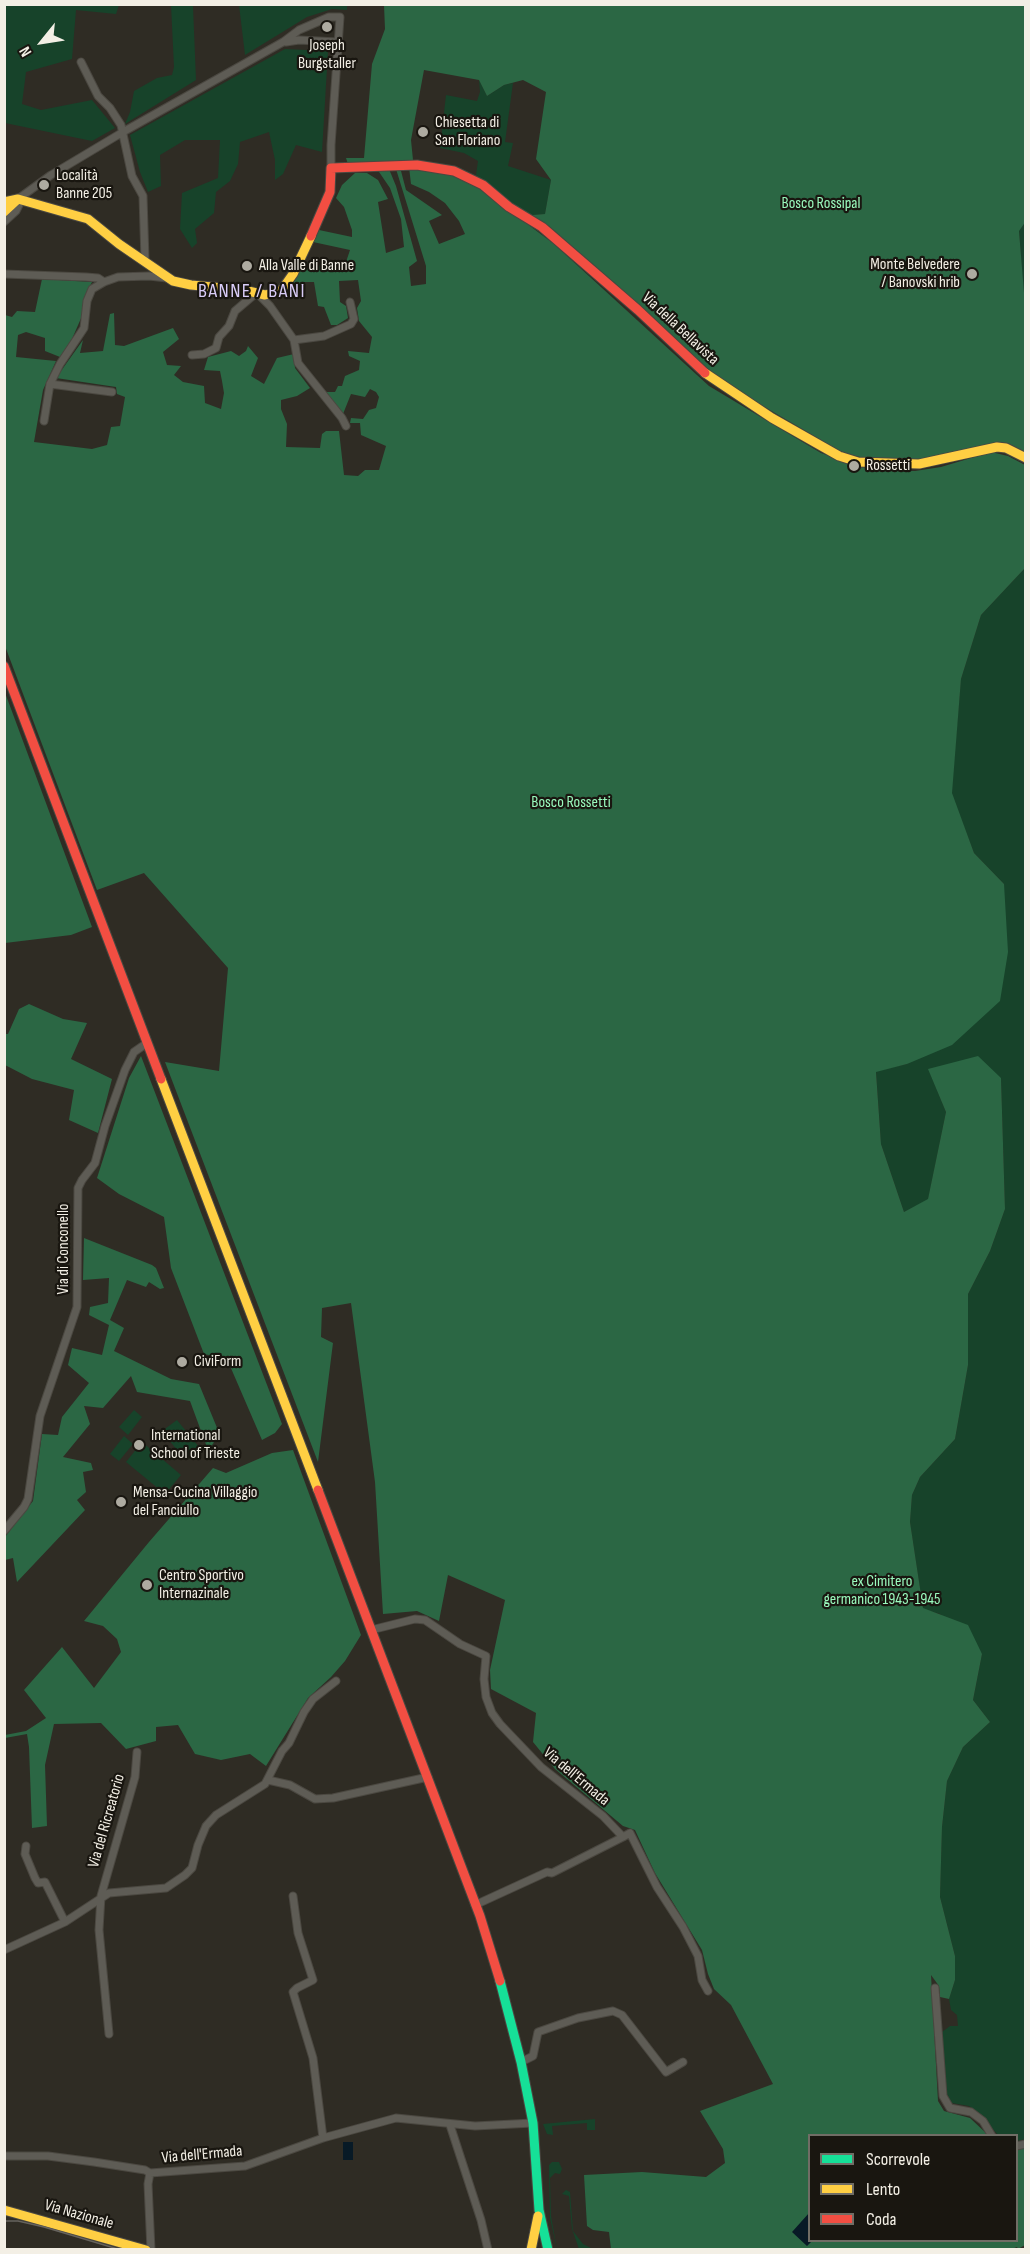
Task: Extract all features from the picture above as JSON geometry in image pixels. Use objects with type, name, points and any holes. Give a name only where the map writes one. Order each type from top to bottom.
[{"type":"main road","name":"Via della Bellavista","points":[[331,168],[417,165],[454,171],[473,179],[509,207],[542,227],[577,256],[712,379],[772,418],[846,459],[874,464],[919,464],[997,447],[1006,448],[1026,458]]},
{"type":"main road","points":[[4,202],[18,199],[88,219],[119,244],[145,260],[167,279],[185,284],[270,295],[280,291],[292,274],[326,205],[330,192],[331,168]]},
{"type":"main road","points":[[4,212],[18,199]]},
{"type":"main road","points":[[4,666],[476,1905],[496,1964],[521,2062],[533,2123],[539,2210],[548,2250]]},
{"type":"main road","name":"Via Nazionale","points":[[4,2210],[146,2250]]},
{"type":"main road","points":[[531,2250],[539,2210]]},
{"type":"street","points":[[4,222],[20,205],[18,199],[51,175],[320,19],[340,17],[331,168]]},
{"type":"street","points":[[303,40],[303,31],[306,27]]},
{"type":"street","points":[[283,42],[303,40],[337,42]]},
{"type":"street","points":[[81,62],[98,96],[110,108],[123,132],[132,176],[143,196],[145,260]]},
{"type":"street","points":[[4,274],[86,277],[98,278],[104,282]]},
{"type":"street","points":[[44,421],[50,384],[60,364],[84,328],[89,294],[92,289],[118,277],[149,276],[167,279]]},
{"type":"street","points":[[270,306],[280,291]]},
{"type":"street","points":[[192,355],[204,354],[216,348],[219,337],[229,326],[236,311],[257,295],[270,306],[294,340],[298,363],[346,426]]},
{"type":"street","points":[[294,340],[324,336],[351,324],[354,319],[350,302]]},
{"type":"street","points":[[50,384],[112,392]]},
{"type":"street","name":"Via di Conconello","points":[[4,1531],[28,1499],[40,1416],[77,1307],[78,1188],[95,1163],[105,1126],[134,1052],[147,1043]]},
{"type":"street","name":"Via dell'Ermada","points":[[371,1630],[415,1619],[425,1620],[460,1644],[486,1656],[484,1679],[486,1696],[492,1713],[541,1767],[603,1816],[623,1837],[630,1833],[657,1887],[683,1927],[698,1956],[702,1980],[708,1991]]},
{"type":"street","name":"Via del Ricreatorio","points":[[4,1950],[65,1922],[101,1896],[109,1893],[166,1888],[176,1882],[192,1868],[201,1835],[211,1820],[268,1780],[304,1712],[313,1699],[336,1681]]},
{"type":"street","name":"Via del Ricreatorio","points":[[109,2034],[99,1930],[101,1896],[133,1785],[137,1752]]},
{"type":"street","points":[[268,1780],[290,1785],[315,1799],[333,1798],[428,1777]]},
{"type":"street","points":[[476,1905],[547,1872],[552,1873],[623,1837]]},
{"type":"street","points":[[26,1846],[26,1854],[35,1878],[38,1883],[45,1882],[65,1922]]},
{"type":"street","points":[[293,1896],[298,1933],[312,1980],[293,1992],[313,2058],[323,2138]]},
{"type":"street","points":[[935,1988],[942,2089],[946,2103],[950,2108],[971,2112],[982,2121],[991,2134]]},
{"type":"street","points":[[521,2062],[533,2056],[538,2032],[578,2018],[613,2011],[622,2015],[666,2072],[683,2062]]},
{"type":"street","name":"Via dell'Ermada","points":[[4,2156],[48,2156],[145,2170],[150,2173],[245,2166],[323,2138],[396,2118],[450,2125],[499,2126],[533,2123]]},
{"type":"street","points":[[450,2125],[481,2220],[488,2250]]},
{"type":"street","name":"Via dell'Ermada","points":[[150,2173],[148,2184],[151,2250]]},
{"type":"green space","points":[[5,4],[119,5],[116,14],[76,10],[72,59],[26,72],[22,104],[41,110],[92,100],[115,128],[92,141],[5,123]]},
{"type":"green space","points":[[239,4],[347,5],[347,10],[332,9],[307,17],[245,55]]},
{"type":"green space","points":[[171,5],[201,5],[193,6],[196,80],[125,124],[134,91],[157,78],[172,75],[174,67]]},
{"type":"green space","name":"Bosco Rossipal","points":[[384,5],[1025,5],[1026,221],[1019,231],[1026,317],[1025,455],[1001,442],[928,459],[897,461],[868,459],[843,453],[717,379],[617,285],[550,227],[532,215],[545,214],[551,180],[536,159],[546,92],[523,80],[504,85],[487,96],[479,80],[424,70],[411,140],[413,160],[348,164],[346,158],[364,158],[372,64],[385,29]]},
{"type":"green space","points":[[285,49],[328,51],[322,152],[296,145],[283,174],[275,180],[275,160],[269,132],[240,142],[238,164],[230,181],[216,192],[214,213],[195,229],[197,243],[192,248],[180,229],[182,193],[218,178],[220,140],[185,140],[160,155],[161,186],[148,192],[130,135]]},
{"type":"green space","points":[[479,80],[487,96],[504,85],[513,83],[505,142],[513,143],[508,166],[551,180],[545,214],[532,215],[523,211],[476,175],[478,161],[464,153],[440,148],[446,95],[477,101],[480,92]]},
{"type":"green space","name":"Bosco Rossetti","points":[[409,167],[452,174],[478,183],[510,211],[554,244],[709,386],[821,453],[861,467],[887,471],[915,471],[941,467],[991,452],[1008,456],[1025,465],[1025,568],[981,615],[961,679],[952,793],[974,853],[1004,884],[1008,952],[1000,1001],[952,1045],[907,1064],[876,1072],[881,1144],[904,1212],[928,1199],[946,1112],[928,1069],[978,1056],[1001,1078],[1005,1209],[990,1251],[968,1294],[968,1365],[955,1439],[920,1477],[912,1495],[910,1522],[923,1608],[968,1625],[982,1654],[973,1700],[990,1722],[963,1747],[947,1781],[942,1827],[940,1897],[955,1956],[955,1980],[949,1999],[940,1997],[939,1986],[931,1975],[938,2101],[944,2111],[970,2118],[987,2134],[808,2134],[808,2242],[1018,2242],[1018,2150],[1025,2148],[1025,2245],[1018,2249],[1017,2247],[1009,2250],[611,2249],[609,2232],[593,2230],[587,2226],[584,2175],[642,2172],[706,2177],[725,2163],[723,2149],[700,2111],[773,2084],[731,2005],[714,1989],[702,1950],[655,1873],[635,1830],[623,1826],[555,1769],[533,1742],[536,1713],[491,1689],[490,1670],[505,1600],[448,1575],[439,1621],[417,1611],[383,1614],[375,1482],[351,1303],[322,1308],[321,1337],[333,1343],[318,1462],[165,1062],[219,1071],[228,968],[144,873],[97,890],[5,646],[5,315],[12,317],[17,311],[35,312],[42,279],[92,282],[85,296],[82,316],[72,339],[60,357],[45,351],[45,338],[26,332],[18,335],[16,357],[56,361],[43,390],[34,442],[92,449],[107,445],[111,427],[120,426],[125,397],[117,394],[116,387],[56,378],[83,340],[80,353],[103,351],[110,314],[114,313],[115,345],[124,346],[173,328],[179,339],[163,352],[167,365],[181,366],[174,375],[183,382],[204,386],[205,403],[221,409],[224,393],[220,371],[204,370],[208,357],[231,351],[239,356],[246,351],[248,346],[258,358],[251,376],[264,384],[277,358],[294,354],[295,368],[310,388],[297,396],[281,400],[281,409],[287,424],[286,447],[320,448],[322,434],[326,431],[339,431],[344,475],[358,476],[365,470],[379,470],[386,446],[361,435],[360,423],[350,423],[351,418],[363,419],[369,410],[376,408],[379,397],[376,392],[370,389],[365,397],[351,394],[343,414],[326,392],[335,392],[338,386],[342,386],[345,376],[359,370],[360,361],[349,356],[348,351],[369,353],[372,337],[359,321],[357,308],[361,301],[358,280],[339,281],[340,302],[346,306],[348,318],[337,325],[331,325],[324,307],[318,306],[314,282],[304,282],[301,290],[290,285],[305,262],[343,271],[350,250],[313,242],[319,230],[352,237],[352,230],[344,207],[336,198],[342,185],[355,173],[367,173],[378,180],[388,199],[378,202],[386,253],[404,247],[401,219],[390,188],[377,169],[389,169],[396,186],[417,261],[409,267],[411,286],[426,284],[426,266],[396,169],[401,171],[406,190],[442,215],[429,221],[439,244],[465,234],[459,221],[445,203],[411,184]]},
{"type":"green space","points":[[1025,221],[1025,317],[1019,230]]},
{"type":"green space","points":[[1025,568],[1026,2139],[1018,2141],[1018,2134],[997,2134],[979,2113],[969,2106],[952,2103],[947,2094],[942,2032],[950,2026],[958,2026],[957,2015],[951,2010],[949,1999],[955,1980],[955,1956],[940,1897],[942,1827],[947,1781],[963,1747],[990,1722],[973,1700],[982,1654],[940,1614],[923,1609],[910,1522],[912,1495],[920,1477],[955,1439],[968,1365],[968,1294],[990,1251],[1005,1209],[1001,1078],[929,1070],[946,1112],[928,1200],[904,1212],[881,1144],[876,1071],[907,1064],[1004,884],[974,853],[951,793],[961,679],[981,615]]},
{"type":"green space","points":[[4,690],[92,927],[71,935],[5,943]]},
{"type":"green space","points":[[29,1004],[63,1019],[87,1023],[71,1059],[112,1079],[98,1133],[69,1120],[74,1090],[32,1079],[5,1065],[5,1034],[8,1034],[19,1009]]},
{"type":"green space","points":[[141,1056],[282,1424],[275,1433],[262,1440],[227,1359],[204,1354],[171,1268],[164,1217],[119,1194],[97,1178],[129,1078]]},
{"type":"green space","points":[[84,1238],[156,1268],[164,1288],[160,1289],[149,1282],[146,1287],[127,1280],[110,1320],[124,1328],[114,1351],[171,1379],[199,1384],[220,1435],[208,1450],[190,1401],[137,1392],[131,1376],[103,1408],[84,1406],[90,1424],[63,1457],[91,1463],[93,1470],[83,1472],[86,1492],[77,1500],[85,1510],[17,1582],[13,1558],[5,1560],[5,1537],[33,1501],[42,1434],[58,1435],[62,1417],[89,1383],[68,1365],[72,1348],[102,1355],[109,1325],[89,1315],[90,1307],[108,1303],[109,1278],[83,1280]]},
{"type":"green space","points":[[134,1410],[142,1417],[128,1435],[119,1427]]},
{"type":"green space","points":[[177,1420],[199,1447],[184,1459],[162,1431]]},
{"type":"green space","points":[[124,1436],[133,1444],[119,1461],[110,1454]]},
{"type":"green space","points":[[142,1442],[181,1475],[165,1494],[126,1462]]},
{"type":"green space","points":[[293,1450],[361,1635],[345,1661],[308,1698],[266,1766],[250,1754],[221,1760],[195,1754],[178,1725],[156,1727],[156,1741],[126,1749],[101,1723],[54,1724],[45,1765],[47,1826],[32,1828],[27,1734],[5,1738],[5,1735],[26,1731],[46,1718],[24,1690],[62,1647],[94,1688],[121,1652],[117,1639],[103,1626],[84,1621],[149,1542],[213,1468],[226,1473],[272,1453]]},
{"type":"green space","points":[[595,2119],[595,2130],[587,2130],[587,2123],[552,2126],[553,2135],[547,2134],[543,2124]]},
{"type":"green space","points":[[552,2162],[559,2162],[562,2169],[560,2174],[555,2173],[550,2178],[551,2216],[557,2249],[550,2218],[549,2165]]},
{"type":"green space","points":[[566,2190],[570,2192],[573,2231],[583,2244],[593,2249],[579,2249],[572,2229],[569,2196],[562,2194]]},
{"type":"water","points":[[343,2142],[353,2142],[353,2160],[343,2160]]},
{"type":"water","points":[[808,2214],[808,2242],[811,2242],[807,2246],[792,2232]]},
{"type":"tram line","points":[[4,2221],[18,2221],[44,2227],[121,2250]]},
{"type":"traffic: fast","points":[[500,1981],[521,2062],[533,2123],[539,2210],[548,2250]]},
{"type":"traffic: slow","points":[[4,202],[18,199],[88,219],[119,244],[173,281],[265,295],[281,291],[293,274],[311,236]]},
{"type":"traffic: slow","points":[[4,212],[18,199]]},
{"type":"traffic: slow","points":[[705,373],[772,418],[839,456],[858,462],[919,464],[997,447],[1006,448],[1026,458]]},
{"type":"traffic: slow","points":[[161,1079],[318,1490]]},
{"type":"traffic: slow","points":[[4,2210],[146,2250]]},
{"type":"traffic: slow","points":[[531,2250],[538,2216]]},
{"type":"traffic: jam","points":[[311,236],[330,192],[331,168],[417,165],[454,171],[483,185],[509,207],[542,227],[638,310],[705,373]]},
{"type":"traffic: jam","points":[[4,666],[161,1079]]},
{"type":"traffic: jam","points":[[318,1490],[480,1916],[500,1981]]},
{"type":"place","name":"Joseph Burgstaller","points":[[327,27]]},
{"type":"place","name":"Chiesetta di San Floriano","points":[[423,132]]},
{"type":"place","name":"Località Banne 205","points":[[44,185]]},
{"type":"place","name":"Alla Valle di Banne","points":[[247,266]]},
{"type":"place","name":"Monte Belvedere / Banovski hrib","points":[[972,274]]},
{"type":"place","name":"Rossetti","points":[[854,466]]},
{"type":"place","name":"CiviForm","points":[[182,1362]]},
{"type":"place","name":"International School of Trieste","points":[[139,1445]]},
{"type":"place","name":"Mensa-Cucina Villaggio del Fanciullo","points":[[121,1502]]},
{"type":"place","name":"Centro Sportivo Internazinale","points":[[147,1585]]},
{"type":"district","name":"BANNE / BANI","points":[[252,292]]},
{"type":"park label","name":"ex Cimitero germanico 1943-1945","points":[[882,1591]]}]
